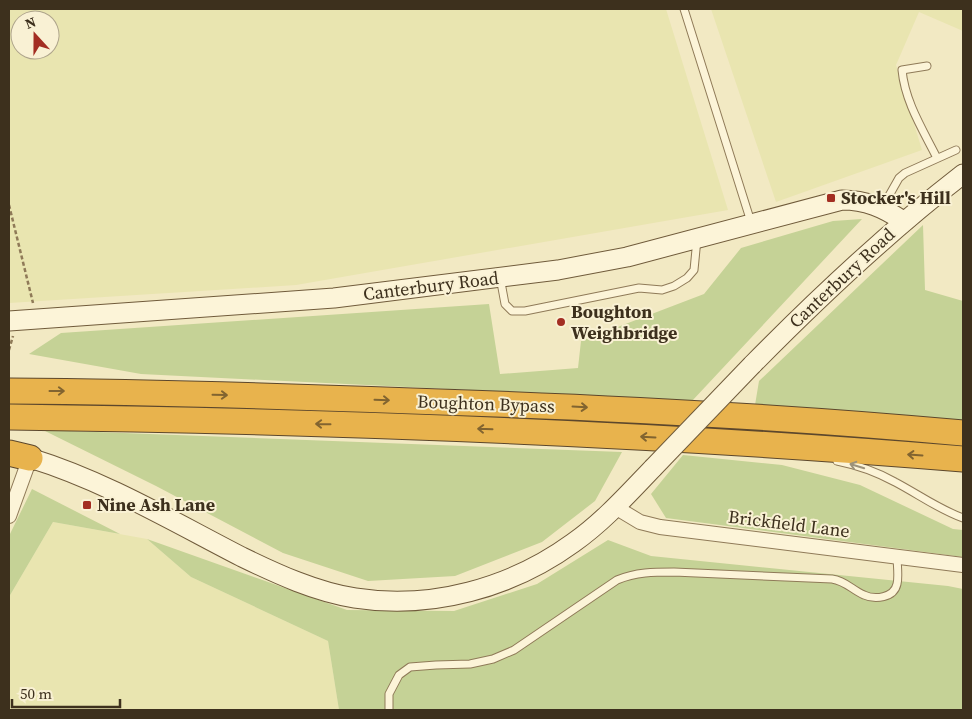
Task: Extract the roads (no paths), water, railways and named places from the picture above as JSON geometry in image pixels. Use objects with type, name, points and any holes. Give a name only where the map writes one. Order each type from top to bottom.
[{"type":"highway","name":"Boughton Bypass","points":[[9,391],[265,396],[506,404],[724,415],[963,433]]},
{"type":"highway","name":"Boughton Bypass","points":[[9,417],[400,426],[548,432],[738,442],[963,459]]},
{"type":"street","points":[[903,221],[963,174]]},
{"type":"street","name":"Canterbury Road","points":[[13,321],[334,298],[558,270],[627,257],[842,200],[859,201],[882,208],[903,221],[842,276],[752,365],[615,508],[573,543],[540,564],[513,577],[479,589],[433,600],[390,601],[355,598],[293,580],[244,558],[120,492],[57,466],[19,456]]},
{"type":"street","points":[[9,516],[19,456]]},
{"type":"street","name":"Brickfield Lane","points":[[615,508],[640,522],[660,528],[963,564]]},
{"type":"lane","points":[[684,9],[752,225]]},
{"type":"lane","points":[[927,66],[902,70],[903,84],[908,100],[937,158]]},
{"type":"lane","points":[[882,208],[902,175],[956,150]]},
{"type":"lane","points":[[500,277],[505,304],[512,311],[525,311],[639,288],[662,290],[686,278],[694,270],[697,239]]},
{"type":"lane","points":[[738,442],[805,455]]},
{"type":"lane","points":[[833,460],[862,467],[878,474],[947,512],[963,518]]},
{"type":"lane","points":[[389,710],[389,694],[399,675],[410,668],[470,664],[494,659],[521,645],[617,580],[630,575],[674,572],[832,579],[843,582],[864,595],[878,598],[890,594],[894,590],[897,583],[897,556]]},
{"type":"place","name":"Stocker's Hill","points":[[831,198]]},
{"type":"place","name":"Boughton Weighbridge","points":[[561,322]]},
{"type":"place","name":"Nine Ash Lane","points":[[87,505]]}]
